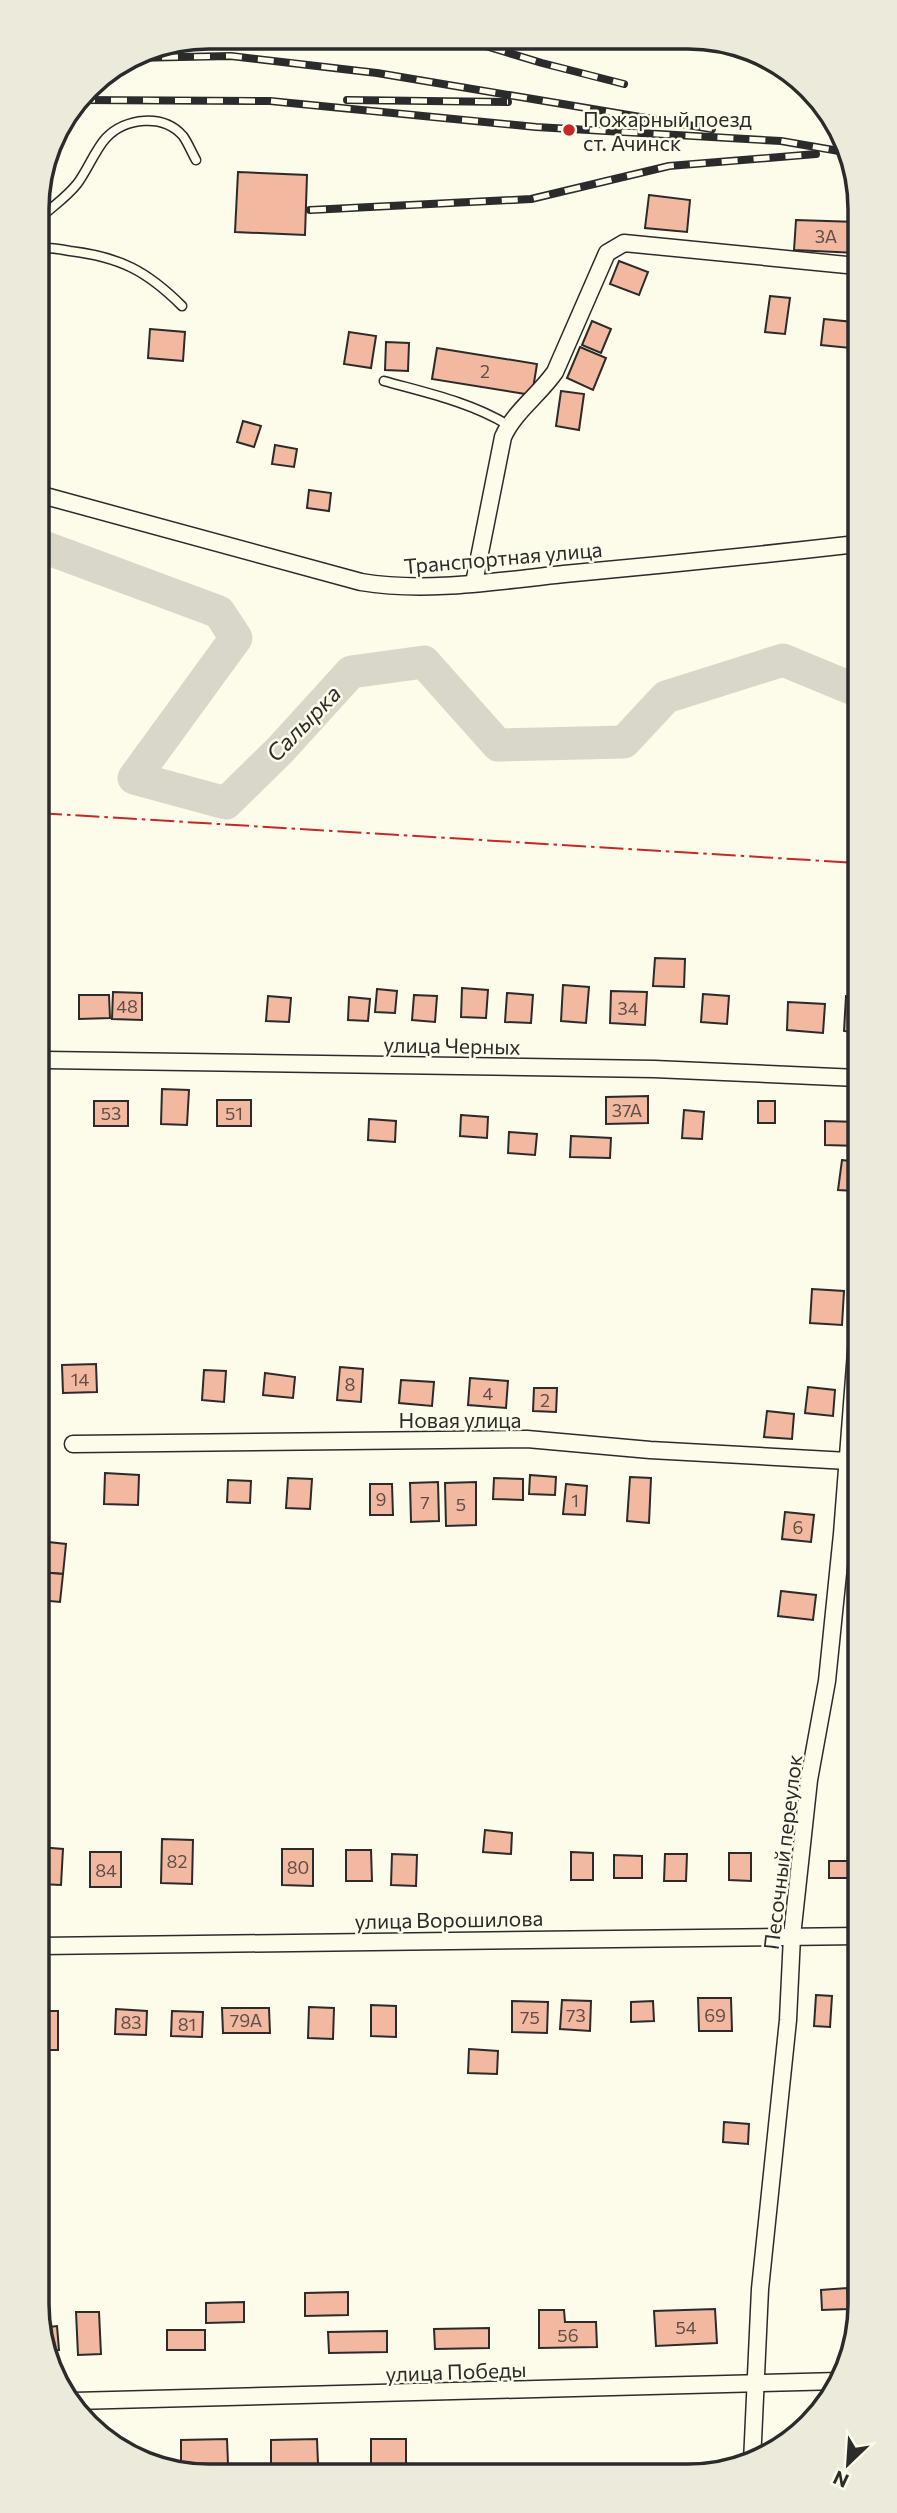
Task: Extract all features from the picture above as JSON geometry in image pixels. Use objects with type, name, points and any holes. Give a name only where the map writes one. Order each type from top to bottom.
[{"type":"street","points":[[474,583],[499,449],[508,425],[555,372],[607,253],[624,243],[848,265]]},
{"type":"street","name":"Транспортная улица","points":[[49,497],[361,582],[390,587],[474,583],[848,545]]},
{"type":"street","name":"улица Черных","points":[[49,1060],[654,1069],[848,1078]]},
{"type":"street","name":"Новая улица","points":[[73,1444],[527,1440],[848,1461]]},
{"type":"street","name":"Песочный переулок","points":[[753,2450],[760,2289],[788,2020],[792,1936],[810,1780],[827,1681],[848,1461]]},
{"type":"street","name":"улица Ворошилова","points":[[49,1946],[848,1936]]},
{"type":"street","name":"улица Победы","points":[[82,2401],[828,2381]]},
{"type":"lane","points":[[49,210],[75,186],[104,139],[125,124],[148,121],[169,125],[183,136],[196,160]]},
{"type":"lane","points":[[49,249],[84,252],[124,262],[162,286],[182,306]]},
{"type":"lane","points":[[384,382],[471,405],[508,425]]},
{"type":"building","points":[[238,172],[307,175],[305,235],[235,232]]},
{"type":"building","points":[[649,195],[690,200],[687,232],[645,228]]},
{"type":"building","points":[[796,220],[848,222],[848,253],[794,250]]},
{"type":"building","points":[[619,261],[648,272],[639,295],[610,284]]},
{"type":"building","points":[[770,296],[790,298],[785,334],[765,332]]},
{"type":"building","points":[[824,319],[848,321],[848,348],[821,345]]},
{"type":"building","points":[[592,321],[611,329],[601,353],[582,345]]},
{"type":"building","points":[[150,329],[185,332],[183,361],[148,358]]},
{"type":"building","points":[[349,332],[376,336],[371,368],[344,364]]},
{"type":"building","points":[[386,342],[409,343],[408,371],[385,370]]},
{"type":"building","points":[[580,347],[606,358],[593,390],[567,378]]},
{"type":"building","points":[[437,348],[537,364],[532,395],[432,379]]},
{"type":"building","points":[[561,391],[584,394],[579,430],[556,426]]},
{"type":"building","points":[[243,421],[261,426],[254,447],[237,442]]},
{"type":"building","points":[[275,445],[297,449],[294,467],[272,464]]},
{"type":"building","points":[[309,490],[331,493],[329,511],[307,508]]},
{"type":"building","points":[[655,958],[685,959],[684,987],[653,986]]},
{"type":"building","points":[[563,985],[589,987],[586,1023],[561,1021]]},
{"type":"building","points":[[462,988],[488,990],[486,1018],[461,1017]]},
{"type":"building","points":[[377,989],[397,991],[395,1013],[375,1012]]},
{"type":"building","points":[[611,991],[647,992],[645,1025],[610,1023]]},
{"type":"building","points":[[113,992],[142,993],[142,1020],[112,1019]]},
{"type":"building","points":[[507,993],[533,995],[531,1023],[505,1022]]},
{"type":"building","points":[[703,994],[729,996],[727,1024],[701,1022]]},
{"type":"building","points":[[79,995],[109,995],[110,1018],[79,1019]]},
{"type":"building","points":[[414,995],[437,996],[435,1022],[412,1020]]},
{"type":"building","points":[[268,996],[291,998],[289,1022],[266,1021]]},
{"type":"building","points":[[846,996],[848,996],[848,1032],[844,1031]]},
{"type":"building","points":[[349,997],[370,999],[368,1021],[348,1020]]},
{"type":"building","points":[[788,1002],[825,1004],[823,1033],[787,1030]]},
{"type":"building","points":[[162,1089],[189,1090],[187,1125],[161,1124]]},
{"type":"building","points":[[648,1096],[648,1123],[606,1124],[606,1097]]},
{"type":"building","points":[[217,1100],[251,1100],[251,1126],[217,1126]]},
{"type":"building","points":[[94,1101],[128,1101],[128,1126],[94,1126]]},
{"type":"building","points":[[758,1101],[775,1101],[775,1123],[758,1123]]},
{"type":"building","points":[[684,1110],[704,1112],[702,1139],[682,1138]]},
{"type":"building","points":[[461,1115],[488,1117],[487,1138],[460,1136]]},
{"type":"building","points":[[369,1119],[396,1121],[395,1142],[368,1140]]},
{"type":"building","points":[[825,1121],[848,1122],[848,1146],[825,1145]]},
{"type":"building","points":[[509,1132],[537,1134],[535,1155],[508,1153]]},
{"type":"building","points":[[571,1136],[611,1138],[610,1158],[570,1157]]},
{"type":"building","points":[[842,1160],[848,1161],[848,1191],[838,1190]]},
{"type":"building","points":[[812,1289],[844,1291],[842,1325],[810,1323]]},
{"type":"building","points":[[96,1364],[97,1392],[63,1393],[62,1365]]},
{"type":"building","points":[[340,1367],[363,1369],[361,1402],[337,1400]]},
{"type":"building","points":[[204,1370],[226,1371],[224,1402],[202,1400]]},
{"type":"building","points":[[265,1373],[295,1377],[293,1398],[263,1395]]},
{"type":"building","points":[[470,1378],[508,1381],[506,1408],[468,1405]]},
{"type":"building","points":[[401,1380],[434,1382],[432,1406],[399,1403]]},
{"type":"building","points":[[808,1387],[835,1390],[833,1416],[805,1413]]},
{"type":"building","points":[[534,1388],[557,1388],[556,1412],[533,1411]]},
{"type":"building","points":[[767,1411],[794,1414],[792,1439],[764,1437]]},
{"type":"building","points":[[105,1473],[139,1475],[138,1505],[104,1504]]},
{"type":"building","points":[[530,1475],[556,1477],[555,1495],[529,1494]]},
{"type":"building","points":[[630,1477],[651,1478],[649,1523],[627,1521]]},
{"type":"building","points":[[288,1478],[312,1479],[310,1509],[286,1508]]},
{"type":"building","points":[[494,1478],[523,1479],[523,1500],[493,1499]]},
{"type":"building","points":[[228,1480],[251,1481],[250,1503],[227,1502]]},
{"type":"building","points":[[438,1482],[439,1521],[411,1522],[410,1483]]},
{"type":"building","points":[[476,1482],[476,1525],[446,1526],[445,1483]]},
{"type":"building","points":[[370,1484],[392,1484],[393,1515],[370,1515]]},
{"type":"building","points":[[566,1484],[587,1486],[585,1515],[563,1514]]},
{"type":"building","points":[[785,1512],[814,1515],[811,1542],[782,1539]]},
{"type":"building","points":[[49,1542],[66,1544],[63,1574],[49,1573]]},
{"type":"building","points":[[49,1573],[63,1574],[60,1602],[49,1601]]},
{"type":"building","points":[[781,1591],[816,1595],[813,1620],[778,1616]]},
{"type":"building","points":[[485,1830],[512,1833],[511,1854],[483,1852]]},
{"type":"building","points":[[162,1839],[193,1840],[192,1884],[161,1883]]},
{"type":"building","points":[[49,1848],[63,1849],[61,1885],[49,1884]]},
{"type":"building","points":[[282,1849],[313,1849],[313,1886],[282,1885]]},
{"type":"building","points":[[346,1850],[371,1850],[372,1881],[346,1881]]},
{"type":"building","points":[[90,1852],[121,1852],[121,1887],[90,1887]]},
{"type":"building","points":[[571,1852],[593,1853],[593,1880],[571,1880]]},
{"type":"building","points":[[729,1853],[751,1853],[751,1881],[729,1880]]},
{"type":"building","points":[[392,1854],[417,1855],[416,1886],[391,1885]]},
{"type":"building","points":[[665,1854],[687,1854],[686,1881],[664,1881]]},
{"type":"building","points":[[614,1855],[642,1856],[642,1878],[614,1878]]},
{"type":"building","points":[[829,1861],[848,1861],[848,1878],[829,1878]]},
{"type":"building","points":[[816,1995],[832,1996],[830,2027],[814,2026]]},
{"type":"building","points":[[698,1998],[731,1998],[732,2031],[699,2031]]},
{"type":"building","points":[[562,2000],[591,2001],[590,2031],[560,2029]]},
{"type":"building","points":[[512,2001],[548,2002],[547,2033],[512,2032]]},
{"type":"building","points":[[653,2001],[654,2021],[631,2022],[631,2002]]},
{"type":"building","points":[[371,2005],[396,2006],[396,2037],[371,2036]]},
{"type":"building","points":[[309,2007],[334,2008],[333,2039],[308,2038]]},
{"type":"building","points":[[222,2008],[269,2008],[270,2033],[223,2033]]},
{"type":"building","points":[[116,2009],[147,2011],[146,2035],[115,2034]]},
{"type":"building","points":[[49,2011],[58,2011],[58,2050],[49,2050]]},
{"type":"building","points":[[172,2011],[203,2012],[202,2037],[171,2036]]},
{"type":"building","points":[[469,2049],[498,2051],[497,2074],[468,2073]]},
{"type":"building","points":[[724,2122],[749,2124],[748,2144],[723,2142]]},
{"type":"building","points":[[847,2288],[848,2309],[822,2310],[821,2290]]},
{"type":"building","points":[[348,2292],[348,2315],[305,2316],[305,2293]]},
{"type":"building","points":[[244,2302],[244,2322],[206,2323],[206,2303]]},
{"type":"building","points":[[715,2309],[717,2343],[656,2346],[654,2311]]},
{"type":"building","points":[[539,2310],[564,2310],[565,2322],[596,2322],[597,2347],[539,2348]]},
{"type":"building","points":[[76,2312],[99,2312],[101,2354],[78,2355]]},
{"type":"building","points":[[57,2326],[59,2350],[56,2350],[51,2327]]},
{"type":"building","points":[[489,2328],[489,2348],[435,2349],[434,2329]]},
{"type":"building","points":[[167,2330],[205,2330],[205,2350],[167,2350]]},
{"type":"building","points":[[387,2331],[387,2352],[329,2353],[328,2332]]},
{"type":"building","points":[[227,2439],[228,2464],[181,2461],[181,2440]]},
{"type":"building","points":[[317,2439],[318,2464],[271,2464],[271,2440]]},
{"type":"building","points":[[371,2439],[406,2439],[406,2464],[371,2464]]},
{"type":"waterway","name":"Салырка","points":[[49,549],[219,612],[236,638],[134,778],[226,803],[281,749],[351,672],[424,662],[498,745],[624,742],[666,697],[783,660],[848,687]]},
{"type":"railway","points":[[496,49],[624,84]]},
{"type":"railway","points":[[158,57],[231,56],[377,73],[712,129]]},
{"type":"railway","points":[[92,100],[270,101],[536,127],[781,141],[837,151]]},
{"type":"railway","points":[[347,100],[508,102]]},
{"type":"railway","points":[[310,210],[531,199],[669,166],[816,154]]},
{"type":"power","points":[[49,814],[848,862]]},
{"type":"place","name":"Пожарный поезд ст. Ачинск","points":[[569,130]]}]
